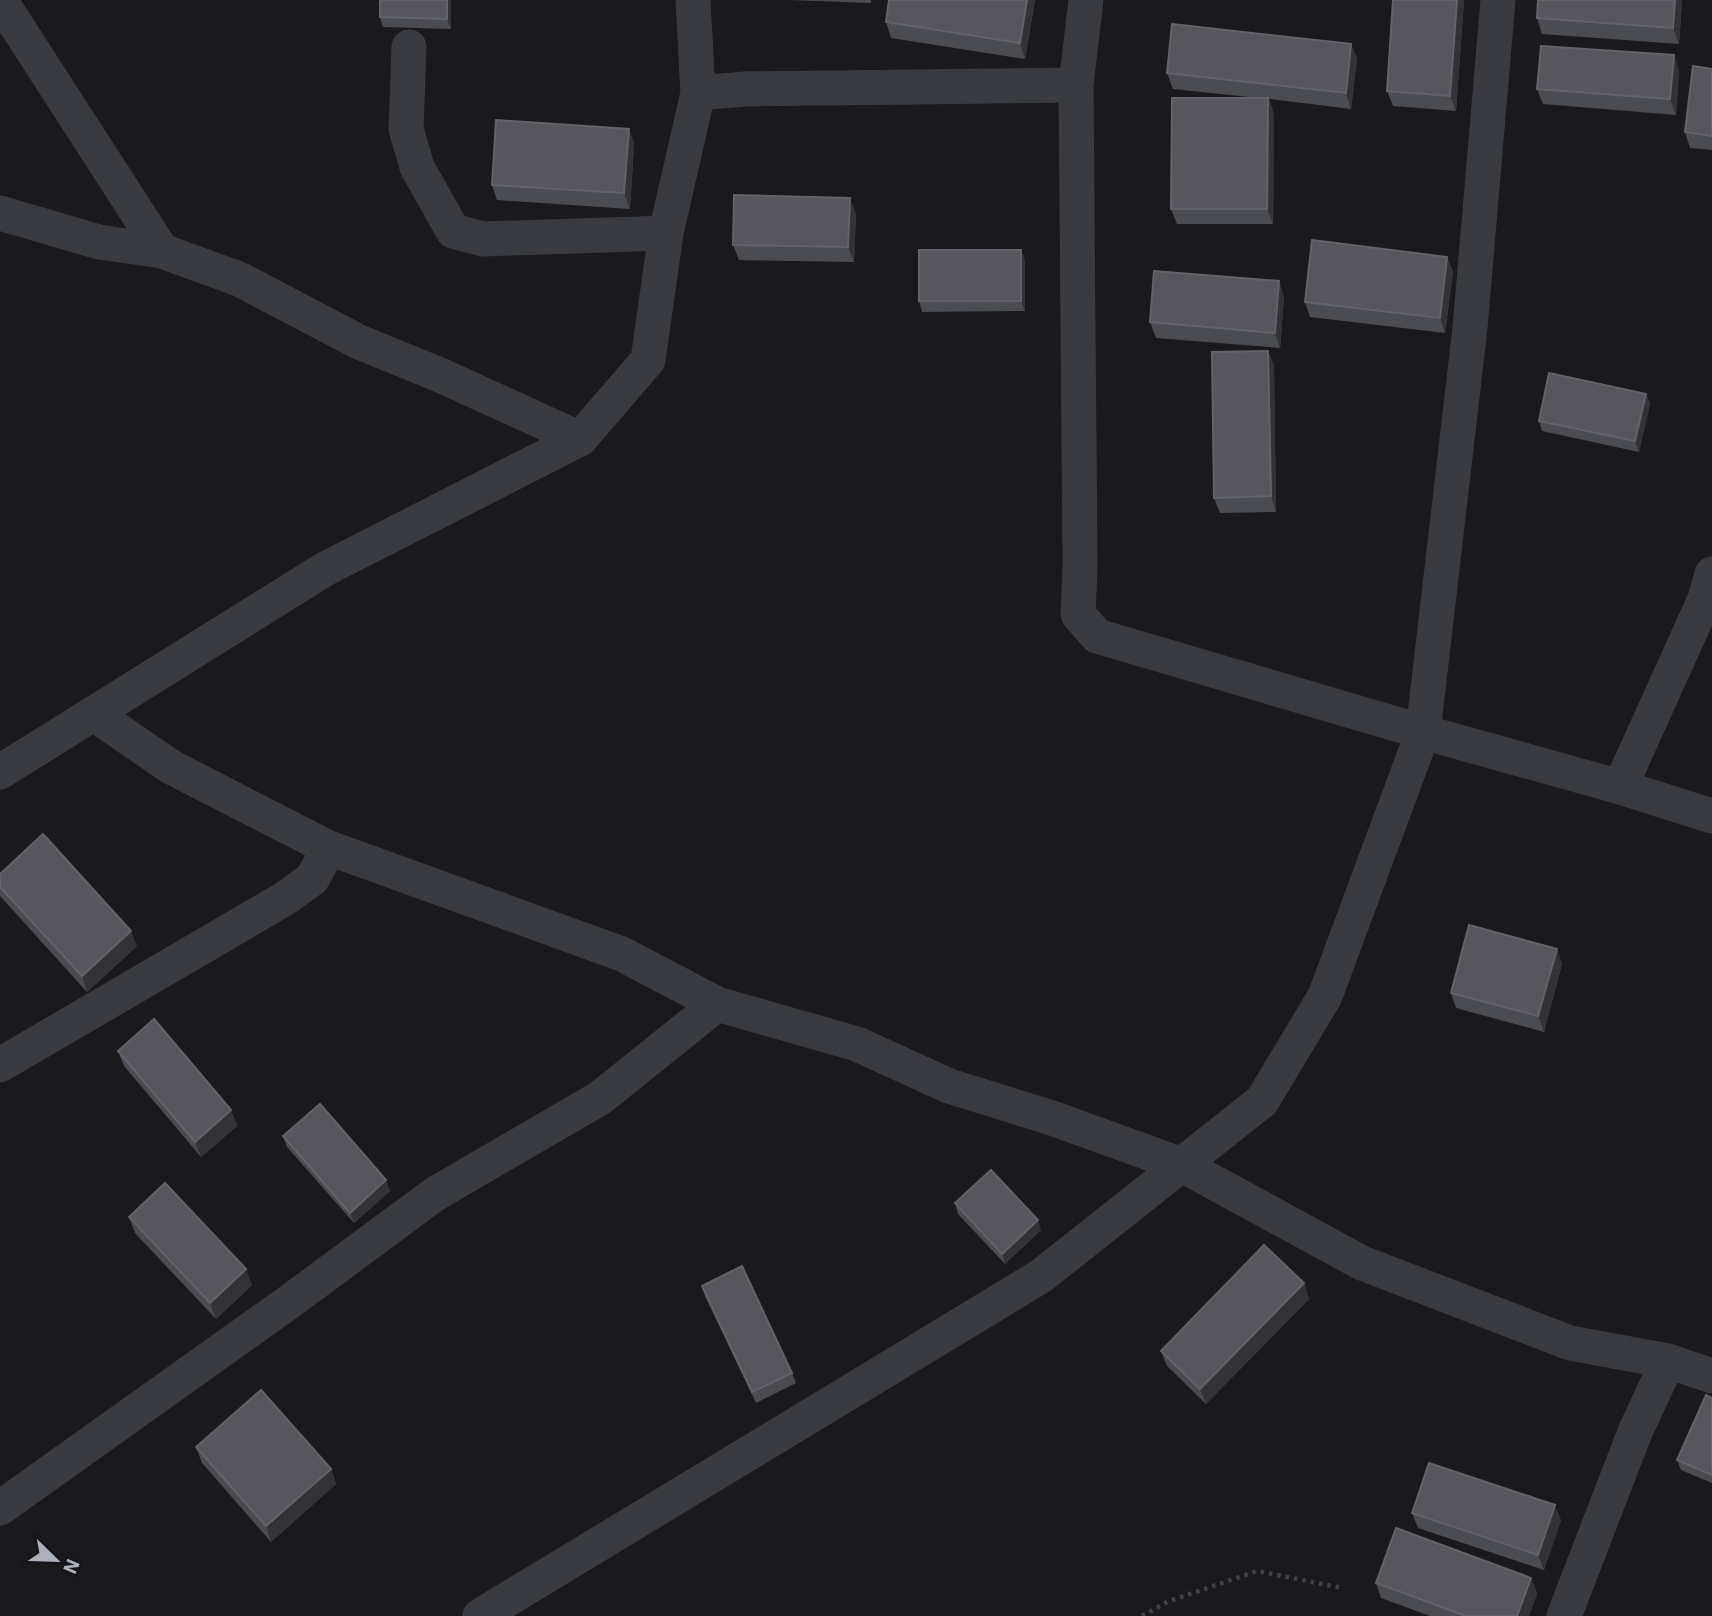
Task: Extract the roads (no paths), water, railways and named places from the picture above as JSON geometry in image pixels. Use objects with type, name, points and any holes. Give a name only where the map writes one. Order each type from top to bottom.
[{"type":"street","points":[[0,0],[162,251]]},
{"type":"street","points":[[0,772],[325,569],[580,439],[648,360],[666,233],[698,93],[693,0]]},
{"type":"street","points":[[1086,0],[1076,85],[1080,554],[1077,614],[1097,636],[1712,816]]},
{"type":"street","points":[[480,1616],[1041,1276],[1262,1101],[1325,996],[1423,732],[1470,328],[1498,0]]},
{"type":"street","points":[[409,47],[406,129],[417,167],[453,231],[483,239],[666,233]]},
{"type":"street","points":[[698,93],[746,89],[1076,85]]},
{"type":"street","points":[[0,214],[99,242],[162,251],[239,279],[359,342],[440,375],[580,439]]},
{"type":"street","points":[[1620,787],[1705,599],[1712,574]]},
{"type":"street","points":[[94,714],[171,768],[329,848],[622,954],[717,1004],[857,1044],[949,1086],[1052,1118],[1182,1165],[1362,1263],[1570,1343],[1668,1361],[1712,1376]]},
{"type":"street","points":[[0,1065],[284,899],[312,879],[329,848]]},
{"type":"street","points":[[0,1508],[289,1302],[435,1194],[600,1098],[717,1004]]},
{"type":"street","points":[[1564,1616],[1635,1432],[1668,1361]]}]
